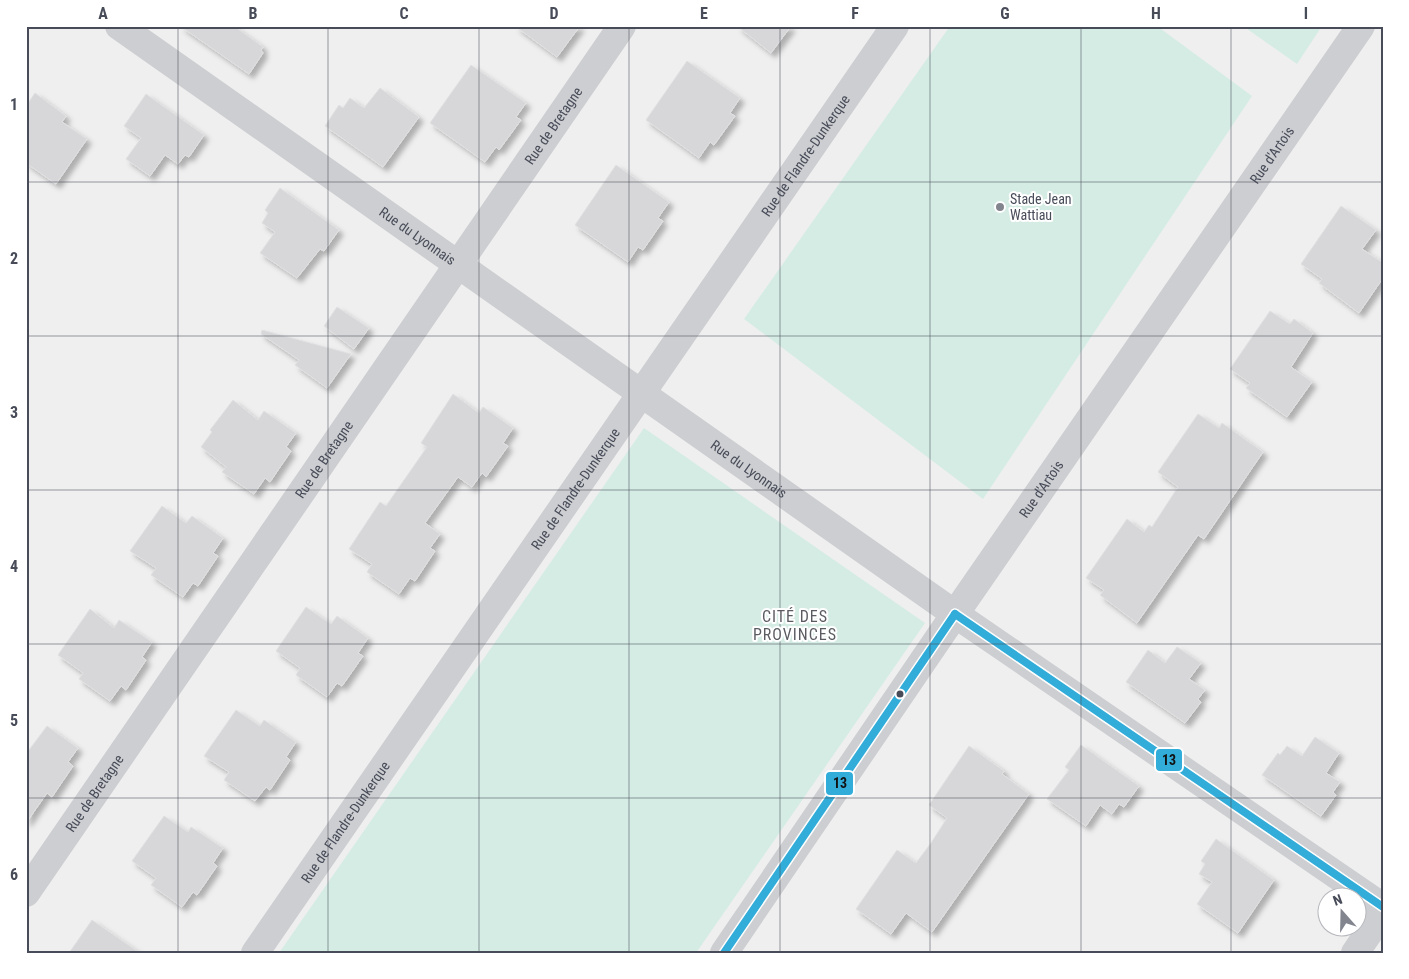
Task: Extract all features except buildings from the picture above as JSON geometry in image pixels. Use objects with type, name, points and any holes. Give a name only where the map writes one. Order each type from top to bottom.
[{"type":"street","name":"Rue du Lyonnais","points":[[119,26],[955,614],[1383,906]]},
{"type":"street","name":"Rue de Bretagne","points":[[26,893],[622,26]]},
{"type":"street","name":"Rue de Flandre-Dunkerque","points":[[255,953],[895,26]]},
{"type":"street","name":"Rue d'Artois","points":[[724,953],[955,614],[1361,26]]},
{"type":"street","points":[[1355,953],[1383,912]]},
{"type":"green space","name":"Stade Jean Wattiau","points":[[950,26],[1157,26],[1252,96],[983,499],[744,319]]},
{"type":"green space","points":[[1243,26],[1322,26],[1297,64]]},
{"type":"green space","points":[[644,428],[925,623],[696,953],[279,953]]},
{"type":"transit line","name":"13","points":[[955,614],[1383,907]]},
{"type":"transit line","name":"13","points":[[724,953],[955,614]]},
{"type":"place","name":"Stade Jean Wattiau","points":[[1000,207]]},
{"type":"district","name":"CITÉ DES PROVINCES","points":[[795,625]]}]
